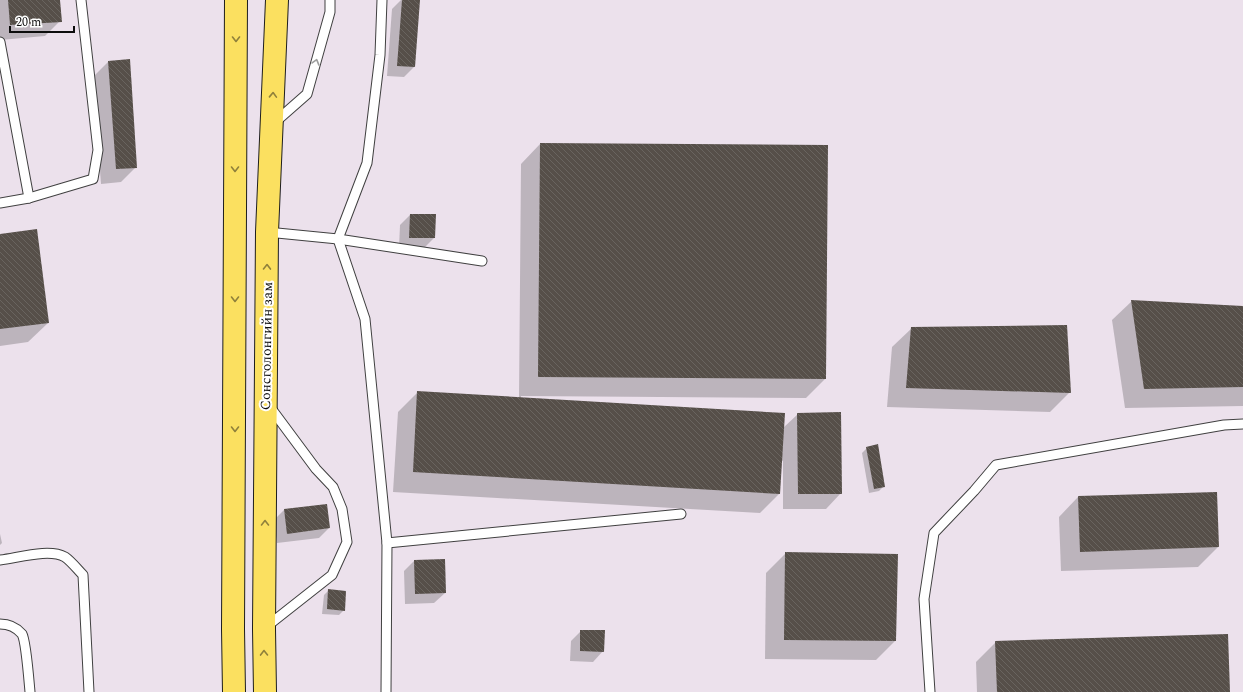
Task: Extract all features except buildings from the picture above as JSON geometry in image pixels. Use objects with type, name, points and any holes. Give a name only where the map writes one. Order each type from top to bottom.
[{"type":"main road","points":[[234,692],[233,621],[236,0]]},
{"type":"main road","name":"Сонсголонгийн зам","points":[[265,692],[264,629],[267,232],[277,0]]},
{"type":"lane","points":[[0,203],[29,198],[92,179],[98,150],[81,0]]},
{"type":"lane","points":[[271,125],[307,94],[330,12],[330,0]]},
{"type":"lane","points":[[382,0],[380,55],[367,163],[338,239],[365,319],[387,543],[386,692]]},
{"type":"lane","points":[[0,42],[29,198]]},
{"type":"lane","points":[[267,232],[338,239],[482,261]]},
{"type":"lane","points":[[264,629],[332,575],[347,542],[342,509],[333,487],[316,470],[265,401]]},
{"type":"lane","points":[[930,692],[924,599],[934,533],[974,491],[996,465],[1224,424],[1243,424]]},
{"type":"lane","points":[[387,543],[681,514]]},
{"type":"lane","points":[[0,560],[49,553],[64,557],[74,564],[83,575],[89,692]]},
{"type":"lane","points":[[0,624],[6,624],[14,627],[22,635],[27,661],[30,692]]},
{"type":"shaded area","points":[[0,0],[1243,0],[1243,692],[0,692]]}]
